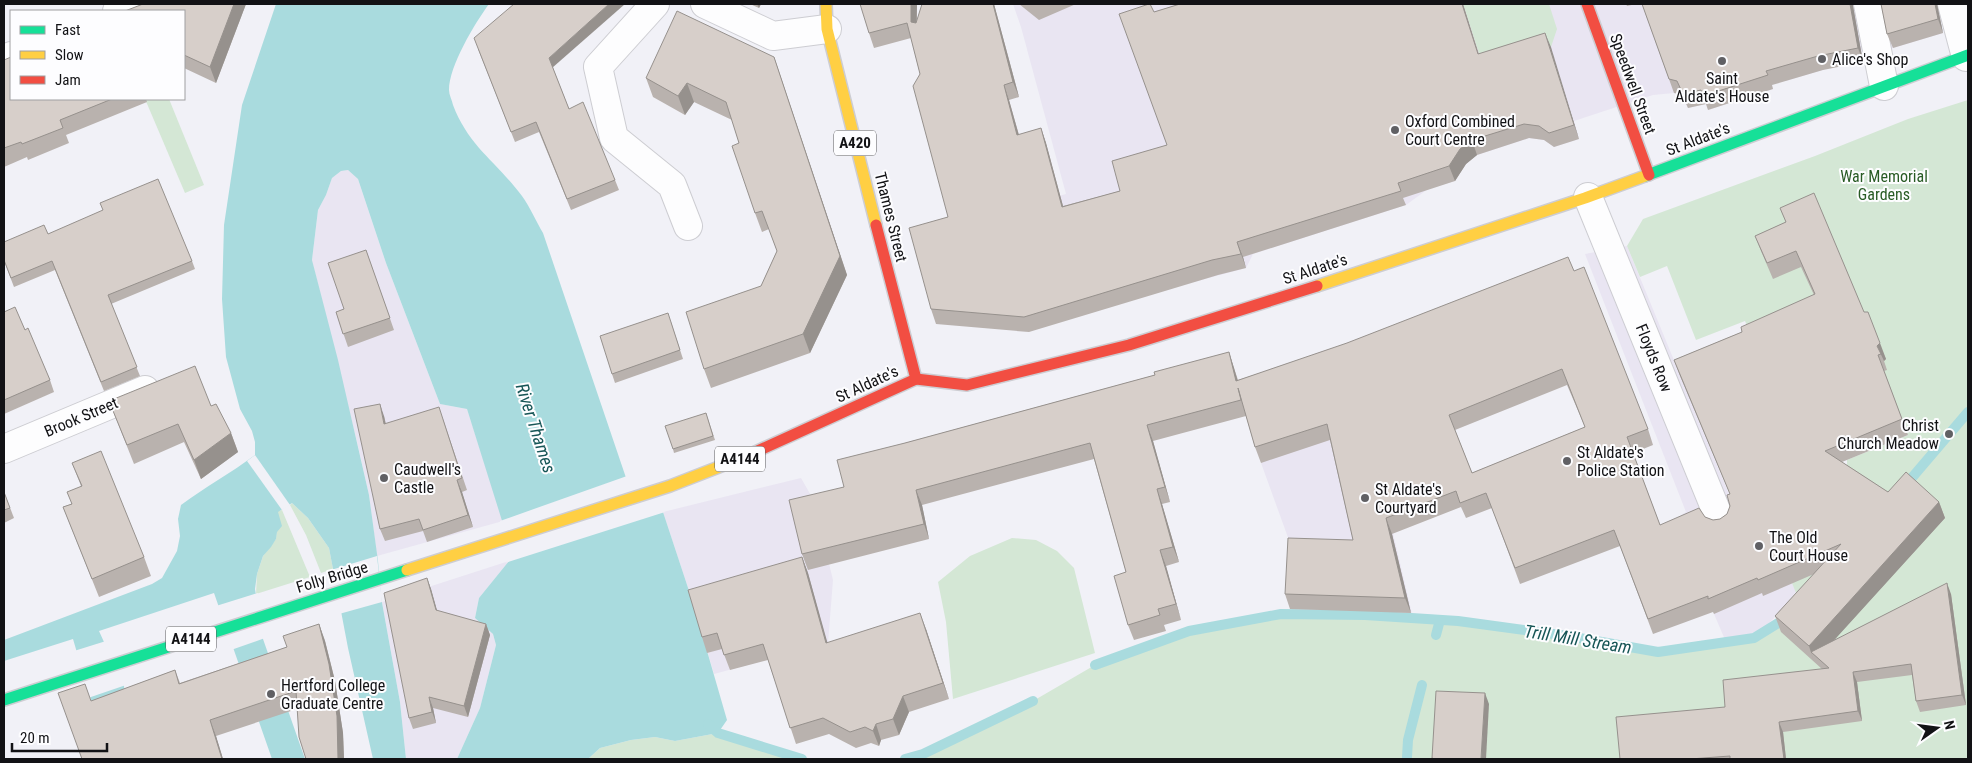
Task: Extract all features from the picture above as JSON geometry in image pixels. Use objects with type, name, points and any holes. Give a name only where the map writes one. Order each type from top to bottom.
[{"type":"main road","name":"Speedwell Street","points":[[1588,4],[1649,176]]},
{"type":"main road","name":"Thames Street","points":[[826,16],[890,284],[916,379]]},
{"type":"main road","name":"St Aldate's","points":[[670,486],[706,474],[916,379],[967,385],[1130,345],[1281,298],[1649,176],[1967,56]]},
{"type":"main road","name":"Folly Bridge","points":[[4,700],[670,486]]},
{"type":"street","points":[[120,10],[135,4]]},
{"type":"street","points":[[655,4],[598,67],[614,138],[672,185],[688,226]]},
{"type":"street","points":[[705,4],[773,36],[826,16]]},
{"type":"street","points":[[1868,4],[1884,86]]},
{"type":"street","points":[[1952,4],[1967,56]]},
{"type":"street","name":"Floyds Row","points":[[1588,197],[1720,520]]},
{"type":"street","name":"Brook Street","points":[[4,449],[169,380]]},
{"type":"shaded area","points":[[1013,4],[1937,4],[1943,33],[1883,51],[1871,60],[1842,66],[1842,64],[1786,81],[1770,81],[1773,89],[1708,110],[1706,104],[1688,108],[1682,95],[1674,93],[1653,95],[1574,121],[1579,139],[1554,147],[1544,140],[1529,138],[1477,155],[1465,164],[1455,181],[1428,189],[1406,205],[1253,254],[1246,268],[1194,282],[913,237],[1066,194],[1021,27]]},
{"type":"shaded area","points":[[348,170],[358,179],[386,263],[440,404],[467,409],[503,521],[377,556],[369,495],[312,260],[318,210],[332,178],[341,171]]},
{"type":"shaded area","points":[[1627,246],[1729,494],[1751,486],[1796,592],[1783,609],[1754,638],[1726,642],[1714,614],[1681,515],[1686,512],[1585,254]]},
{"type":"shaded area","name":"St Aldate's Courtyard","points":[[1347,343],[1413,618],[1291,614],[1294,554],[1261,463],[1238,382]]},
{"type":"shaded area","points":[[801,478],[813,499],[833,580],[828,643],[714,674],[663,512]]},
{"type":"shaded area","points":[[509,561],[479,598],[475,618],[493,634],[496,645],[480,708],[457,759],[406,759],[400,702],[382,602]]},
{"type":"green space","points":[[1463,4],[1549,4],[1557,29],[1551,47],[1487,78]]},
{"type":"green space","points":[[145,100],[169,100],[204,185],[185,193]]},
{"type":"green space","name":"Christ Church Meadow","points":[[1968,100],[1968,759],[905,759],[923,754],[1033,701],[1095,665],[1189,631],[1281,614],[1365,615],[1458,621],[1568,636],[1658,652],[1754,638],[1792,615],[1922,466],[1798,598],[1784,563],[1847,466],[1847,460],[1908,435],[1804,266],[1830,328],[1753,340],[1745,321],[1696,340],[1667,266],[1640,277],[1627,246],[1643,219],[1815,156],[1908,119]]},
{"type":"green space","points":[[292,503],[308,518],[329,548],[333,569],[321,573],[306,535],[290,505]]},
{"type":"green space","points":[[282,510],[310,577],[256,594],[257,574],[263,556],[276,539],[278,511]]},
{"type":"green space","points":[[1012,538],[1036,540],[1057,551],[1074,568],[1095,653],[953,699],[946,622],[938,582],[970,556]]},
{"type":"green space","points":[[718,733],[802,759],[588,759],[600,748],[631,740],[655,737],[675,741]]},
{"type":"water","name":"River Thames","points":[[276,4],[489,4],[470,33],[458,57],[450,80],[450,96],[467,132],[513,184],[543,233],[640,519],[663,512],[694,606],[727,720],[718,733],[675,741],[655,737],[631,740],[600,748],[588,759],[457,759],[480,708],[496,645],[493,634],[475,618],[479,598],[509,561],[514,559],[467,409],[440,404],[386,263],[358,179],[348,170],[341,171],[332,178],[318,210],[312,260],[338,360],[369,495],[381,597],[400,702],[406,759],[373,759],[348,648],[329,548],[308,518],[292,503],[278,512],[282,526],[277,532],[276,539],[271,547],[263,556],[257,574],[255,589],[263,639],[305,759],[272,759],[214,593],[99,631],[124,686],[128,729],[112,759],[90,697],[73,639],[4,661],[4,640],[152,584],[162,578],[177,551],[180,536],[178,519],[181,505],[255,455],[255,442],[252,431],[240,409],[226,357],[222,299],[224,225],[242,105]]},
{"type":"pier","points":[[255,455],[290,505],[282,510],[247,461]]},
{"type":"pier","points":[[627,476],[642,517],[662,510],[665,512],[505,563],[512,558],[500,521]]},
{"type":"pier","points":[[377,556],[382,602],[339,614],[331,570]]},
{"type":"pier","points":[[258,593],[265,638],[231,650],[216,606]]},
{"type":"pier","points":[[106,641],[126,685],[88,698],[74,651]]},
{"type":"building","points":[[143,4],[234,4],[210,67],[185,55],[185,10],[128,10]]},
{"type":"building","points":[[514,4],[609,4],[549,58],[569,109],[583,102],[615,180],[567,199],[536,122],[511,132],[474,38]]},
{"type":"building","points":[[860,4],[911,4],[911,22],[916,23],[922,4],[993,4],[1013,82],[1004,85],[1017,135],[1041,128],[1062,207],[1120,191],[1112,161],[1167,145],[1119,14],[1149,4],[1154,12],[1180,4],[1462,4],[1478,54],[1545,33],[1574,125],[1549,133],[1539,126],[1524,124],[1472,140],[1460,149],[1449,166],[1398,183],[1401,191],[1237,242],[1241,254],[1212,260],[1024,317],[931,309],[909,228],[948,217],[913,86],[920,74],[907,23],[869,33]]},
{"type":"building","name":"Saint Aldate's House","points":[[1642,4],[1850,4],[1858,48],[1818,56],[1766,71],[1768,75],[1703,96],[1701,90],[1683,94],[1677,81],[1669,79]]},
{"type":"building","points":[[1881,4],[1935,4],[1938,19],[1887,34]]},
{"type":"building","points":[[677,11],[774,57],[840,256],[803,334],[704,369],[686,312],[761,286],[777,251],[762,211],[755,213],[732,146],[739,143],[726,102],[687,83],[678,96],[646,78]]},
{"type":"building","points":[[10,57],[10,100],[110,100],[60,120],[63,128],[22,144],[21,142],[4,148],[4,60]]},
{"type":"building","points":[[158,179],[192,261],[108,295],[137,367],[101,382],[52,261],[11,278],[4,260],[4,242],[44,225],[48,234],[103,210],[100,203]]},
{"type":"building","points":[[1814,193],[1864,312],[1868,312],[1880,343],[1877,346],[1881,354],[1878,355],[1902,419],[1825,451],[1888,492],[1906,472],[1939,502],[1809,646],[1775,616],[1841,544],[1758,580],[1757,578],[1708,599],[1708,596],[1648,619],[1614,530],[1515,568],[1486,493],[1460,503],[1456,491],[1386,518],[1405,598],[1285,594],[1288,538],[1353,540],[1327,424],[1255,447],[1238,388],[1241,400],[1147,425],[1165,487],[1157,489],[1173,547],[1160,550],[1176,604],[1158,609],[1160,615],[1128,625],[1114,576],[1126,572],[1090,443],[916,490],[924,524],[802,554],[789,500],[844,487],[837,460],[1155,375],[1154,372],[1229,352],[1236,381],[1347,343],[1568,257],[1574,271],[1584,267],[1648,429],[1627,437],[1660,525],[1699,508],[1705,517],[1713,520],[1720,519],[1727,514],[1730,506],[1727,495],[1730,494],[1674,360],[1742,332],[1741,327],[1815,294],[1796,251],[1767,263],[1755,236],[1786,222],[1780,208]],"holes":[[[1562,369],[1585,427],[1472,473],[1449,415]]]},
{"type":"building","points":[[366,250],[390,318],[343,334],[336,312],[344,309],[328,263]]},
{"type":"building","points":[[15,307],[25,330],[28,328],[50,380],[4,400],[4,312]]},
{"type":"building","points":[[668,313],[680,350],[612,374],[600,336]]},
{"type":"building","points":[[195,366],[211,406],[216,404],[231,433],[194,460],[178,424],[127,445],[109,401]]},
{"type":"building","points":[[380,404],[384,424],[439,407],[462,478],[457,480],[468,515],[423,530],[419,519],[380,529],[354,409]]},
{"type":"building","points":[[706,413],[713,436],[673,449],[665,426]]},
{"type":"building","points":[[101,451],[144,557],[92,579],[63,507],[72,504],[67,492],[82,486],[72,463]]},
{"type":"building","points":[[4,492],[10,508],[4,510]]},
{"type":"building","points":[[802,557],[826,643],[920,613],[943,683],[903,696],[893,719],[876,724],[873,731],[865,727],[850,732],[823,718],[790,728],[763,644],[724,655],[717,633],[702,637],[688,590]]},
{"type":"building","points":[[427,578],[436,610],[486,624],[464,706],[429,697],[432,712],[409,718],[384,593]]},
{"type":"building","points":[[1947,583],[1962,695],[1916,701],[1911,664],[1853,672],[1858,711],[1779,722],[1784,759],[1730,759],[1730,756],[1690,759],[1620,759],[1616,717],[1725,707],[1723,680],[1829,668],[1811,652]]},
{"type":"building","points":[[319,624],[329,664],[337,716],[338,759],[306,759],[299,737],[296,691],[210,720],[222,759],[82,759],[58,693],[85,684],[91,701],[175,670],[179,684],[287,647],[283,636]]},
{"type":"building","points":[[1436,691],[1485,693],[1481,759],[1432,758]]},
{"type":"waterway","name":"Trill Mill Stream","points":[[1904,487],[1968,412]]},
{"type":"waterway","name":"Trill Mill Stream","points":[[1095,665],[1189,631],[1281,614],[1365,615],[1458,621],[1568,636],[1658,652],[1754,638],[1788,617]]},
{"type":"waterway","points":[[1436,635],[1440,620]]},
{"type":"waterway","points":[[1407,757],[1408,740],[1422,685]]},
{"type":"waterway","name":"Trill Mill Stream","points":[[905,759],[923,754],[1033,701]]},
{"type":"waterway","name":"Trill Mill Stream","points":[[708,724],[718,733],[802,759]]},
{"type":"traffic: fast","points":[[1645,176],[1968,55]]},
{"type":"traffic: fast","points":[[4,700],[407,570]]},
{"type":"traffic: slow","points":[[826,4],[827,29],[876,225]]},
{"type":"traffic: slow","points":[[1317,286],[1585,198],[1645,176]]},
{"type":"traffic: slow","points":[[407,570],[670,486],[742,458]]},
{"type":"traffic: jam","points":[[1587,4],[1649,175]]},
{"type":"traffic: jam","points":[[742,458],[916,379],[876,225]]},
{"type":"traffic: jam","points":[[916,379],[967,385],[1129,345],[1317,286]]},
{"type":"place","name":"Alice's Shop","points":[[1822,59]]},
{"type":"place","name":"Saint Aldate's House","points":[[1722,61]]},
{"type":"place","name":"Oxford Combined Court Centre","points":[[1395,130]]},
{"type":"place","name":"Christ Church Meadow","points":[[1949,434]]},
{"type":"place","name":"St Aldate's Police Station","points":[[1567,461]]},
{"type":"place","name":"Caudwell's Castle","points":[[384,478]]},
{"type":"place","name":"St Aldate's Courtyard","points":[[1365,498]]},
{"type":"place","name":"The Old Court House","points":[[1759,546]]},
{"type":"place","name":"Hertford College Graduate Centre","points":[[271,694]]},
{"type":"park label","name":"War Memorial Gardens","points":[[1884,185]]}]
